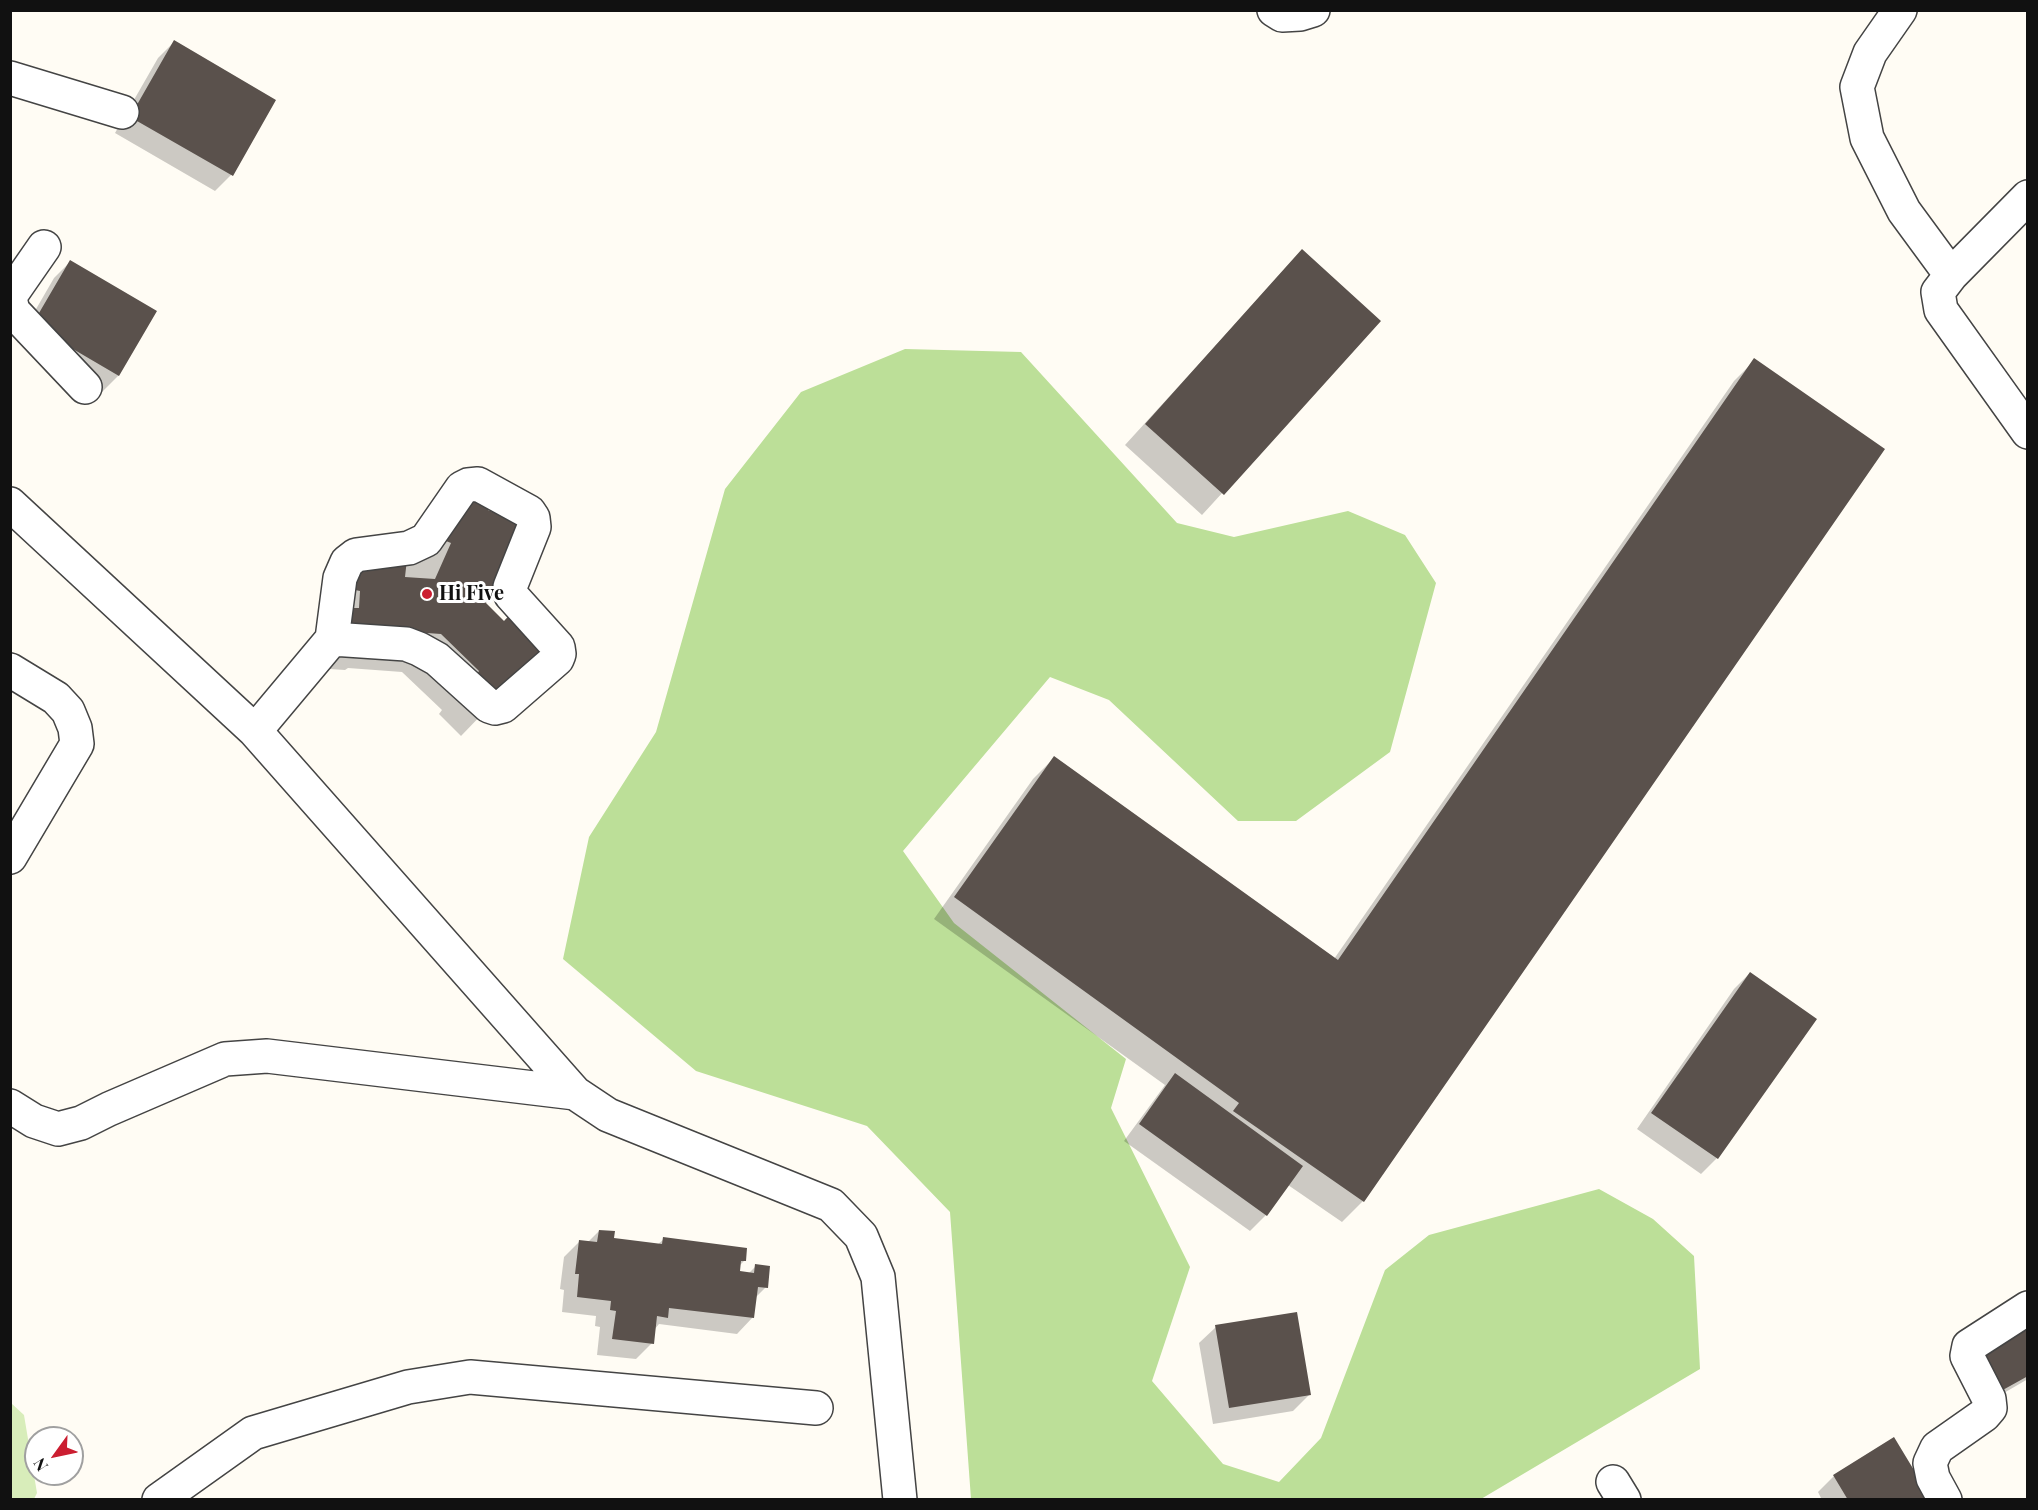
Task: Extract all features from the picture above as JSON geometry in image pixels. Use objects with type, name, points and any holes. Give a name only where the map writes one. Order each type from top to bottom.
[{"type":"street","points":[[1274,10],[1282,15],[1300,15],[1313,10]]},
{"type":"street","points":[[1900,10],[1870,53],[1857,87],[1867,138],[1904,211],[1951,275]]},
{"type":"street","points":[[10,78],[122,112]]},
{"type":"street","points":[[2028,197],[1951,275],[1938,292],[1941,310],[2028,432]]},
{"type":"street","points":[[44,247],[10,297],[14,311],[85,387]]},
{"type":"street","points":[[255,731],[332,639],[340,578],[347,562],[356,555],[409,548],[426,540],[462,488],[468,485],[477,484],[529,512],[533,518],[534,527],[510,587],[511,595],[558,647],[559,654],[557,659],[503,706],[495,708],[489,706],[437,659],[406,644],[332,639]]},
{"type":"street","points":[[10,504],[255,731],[575,1093],[608,1114],[831,1205],[861,1236],[878,1277],[900,1500]]},
{"type":"street","points":[[10,670],[56,698],[68,711],[75,728],[77,744],[10,857]]},
{"type":"street","points":[[10,1106],[34,1121],[58,1129],[81,1123],[225,1059],[267,1056],[575,1093]]},
{"type":"street","points":[[1944,1500],[1933,1478],[1930,1463],[1937,1448],[1984,1415],[1990,1408],[1989,1399],[1967,1356],[1969,1346],[2028,1308]]},
{"type":"street","points":[[159,1500],[253,1433],[408,1386],[470,1377],[816,1408]]},
{"type":"green space","points":[[905,349],[1021,352],[1177,523],[1234,537],[1348,511],[1405,535],[1436,583],[1390,752],[1296,821],[1238,821],[1109,700],[1050,677],[903,851],[954,923],[1126,1059],[1111,1108],[1190,1267],[1152,1381],[1223,1464],[1279,1482],[1321,1438],[1385,1270],[1429,1235],[1599,1189],[1653,1219],[1694,1256],[1700,1369],[1481,1499],[971,1499],[950,1212],[867,1126],[696,1071],[563,959],[589,837],[656,732],[725,489],[801,392]]},
{"type":"green space","points":[[11,1403],[24,1415],[26,1426],[24,1426],[24,1486],[36,1486],[37,1493],[34,1499],[11,1499]]},
{"type":"building","points":[[174,40],[276,100],[233,176],[130,117]]},
{"type":"building","points":[[1302,249],[1381,321],[1224,495],[1145,424]]},
{"type":"building","points":[[70,260],[157,311],[119,376],[32,325]]},
{"type":"building","points":[[1754,358],[1885,449],[1364,1202],[1233,1111],[1239,1103],[954,897],[1054,756],[1338,960]]},
{"type":"building","name":"Hi Five","points":[[467,494],[491,504],[488,510],[525,520],[492,598],[488,597],[486,603],[504,621],[515,609],[547,654],[500,699],[476,675],[479,671],[441,634],[385,630],[351,631],[352,608],[359,608],[360,591],[355,590],[357,565],[407,559],[405,577],[435,579],[451,543],[436,537]]},
{"type":"building","points":[[1750,972],[1817,1019],[1718,1159],[1651,1113]]},
{"type":"building","points":[[1175,1073],[1303,1166],[1267,1216],[1139,1124]]},
{"type":"building","points":[[599,1230],[615,1231],[614,1238],[662,1244],[663,1237],[747,1248],[746,1261],[741,1261],[740,1271],[754,1273],[755,1264],[770,1266],[768,1288],[758,1287],[754,1318],[669,1308],[668,1318],[657,1316],[654,1344],[612,1339],[616,1311],[610,1310],[611,1301],[577,1297],[579,1274],[575,1274],[579,1240],[597,1242]]},
{"type":"building","points":[[1297,1312],[1311,1395],[1229,1408],[1215,1325]]},
{"type":"building","points":[[2028,1325],[2028,1376],[2001,1391],[1979,1354]]},
{"type":"building","points":[[1894,1437],[1932,1500],[1848,1500],[1833,1475]]},
{"type":"place","name":"Hi Five","points":[[427,594]]}]
